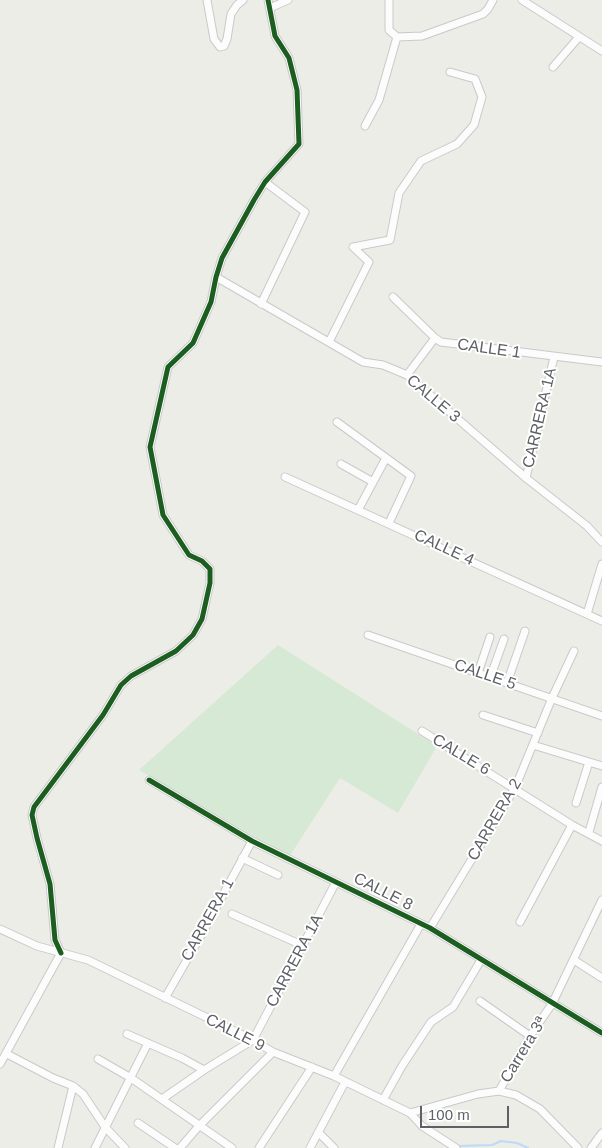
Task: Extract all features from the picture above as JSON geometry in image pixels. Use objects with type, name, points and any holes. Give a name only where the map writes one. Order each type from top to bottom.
[{"type":"street","points":[[207,0],[214,39],[220,47],[224,46],[227,38],[231,14],[243,0]]},
{"type":"street","points":[[0,1064],[61,953],[55,940],[50,884],[32,815],[34,807],[103,715],[121,685],[131,676],[176,652],[193,635],[202,619],[210,583],[210,570],[202,561],[188,555],[163,515],[150,447],[168,367],[193,343],[212,302],[216,277],[222,258],[254,200],[265,182],[299,144],[297,90],[289,58],[275,36],[268,0]]},
{"type":"street","points":[[270,8],[288,0]]},
{"type":"street","points":[[389,0],[389,30],[397,37],[422,36],[484,14],[493,0]]},
{"type":"street","points":[[522,0],[602,51]]},
{"type":"street","points":[[365,126],[379,100],[397,37]]},
{"type":"street","points":[[553,67],[579,37]]},
{"type":"street","points":[[329,342],[369,262],[353,247],[391,238],[399,193],[421,162],[457,144],[474,125],[482,97],[475,79],[450,72]]},
{"type":"street","points":[[261,304],[305,212],[265,182]]},
{"type":"street","name":"CALLE 3","points":[[216,277],[363,362],[383,365],[407,375],[526,478],[587,526],[602,542]]},
{"type":"street","name":"CALLE 1","points":[[393,296],[441,342],[554,358],[602,362]]},
{"type":"street","points":[[407,375],[435,338]]},
{"type":"street","name":"CARRERA 1A","points":[[526,478],[554,358]]},
{"type":"street","points":[[337,422],[411,476],[389,523]]},
{"type":"street","points":[[358,510],[386,458]]},
{"type":"street","points":[[341,464],[373,482]]},
{"type":"street","name":"CALLE 4","points":[[285,477],[602,621]]},
{"type":"street","points":[[587,614],[602,564]]},
{"type":"street","points":[[507,683],[525,631]]},
{"type":"street","name":"CALLE 5","points":[[368,635],[602,716]]},
{"type":"street","points":[[478,673],[490,636]]},
{"type":"street","points":[[490,678],[504,639]]},
{"type":"street","name":"CARRERA 2","points":[[430,928],[516,788],[552,698],[574,651]]},
{"type":"street","points":[[483,715],[538,732]]},
{"type":"street","name":"CALLE 6","points":[[422,731],[516,788],[572,825],[602,841]]},
{"type":"street","points":[[533,745],[602,766]]},
{"type":"street","points":[[576,803],[588,762]]},
{"type":"street","name":"CALLE 8","points":[[150,780],[252,841],[430,928],[602,1033]]},
{"type":"street","points":[[588,832],[602,787]]},
{"type":"street","points":[[520,922],[572,825]]},
{"type":"street","name":"CARRERA 1","points":[[164,998],[203,932],[252,841]]},
{"type":"street","points":[[242,858],[278,875]]},
{"type":"street","name":"CARRERA 1A","points":[[253,1040],[336,882]]},
{"type":"street","name":"Carrera 3ª","points":[[499,1092],[530,1036],[552,1004],[602,900]]},
{"type":"street","points":[[232,914],[304,946]]},
{"type":"street","points":[[334,1076],[421,924]]},
{"type":"street","name":"CALLE 9","points":[[0,928],[36,946],[88,960],[253,1040],[273,1052],[334,1076],[410,1113],[422,1126],[455,1147]]},
{"type":"street","points":[[383,1100],[402,1066],[432,1022],[453,1007],[481,960]]},
{"type":"street","points":[[574,960],[602,978]]},
{"type":"street","points":[[480,1001],[530,1036]]},
{"type":"street","points":[[127,1034],[182,1058],[204,1070]]},
{"type":"street","points":[[162,1100],[204,1070],[253,1040]]},
{"type":"street","points":[[95,1148],[148,1043]]},
{"type":"street","points":[[180,1148],[199,1126],[273,1052]]},
{"type":"street","points":[[6,1054],[73,1086],[83,1094],[105,1127],[125,1148]]},
{"type":"street","points":[[98,1058],[131,1078],[232,1148]]},
{"type":"street","points":[[259,1148],[312,1068]]},
{"type":"street","points":[[310,1148],[345,1082]]},
{"type":"street","points":[[58,1148],[73,1086]]},
{"type":"street","points":[[410,1113],[478,1094],[499,1092],[516,1095],[540,1109],[578,1148]]},
{"type":"street","points":[[138,1123],[175,1148]]},
{"type":"street","points":[[319,1132],[334,1148]]},
{"type":"street","points":[[591,1148],[602,1133]]},
{"type":"green space","points":[[278,645],[437,746],[398,813],[340,778],[289,857],[139,770]]},
{"type":"waterway","points":[[457,1146],[492,1145],[501,1141],[517,1143],[528,1148]]},
{"type":"cycle path","points":[[61,953],[55,940],[50,884],[32,815],[34,807],[103,715],[121,685],[131,676],[176,651],[193,635],[202,619],[210,583],[210,569],[202,561],[189,555],[163,515],[150,447],[168,367],[193,343],[211,302],[222,258],[254,200],[265,182],[299,144],[297,90],[289,58],[275,36],[268,0]]},
{"type":"cycle path","points":[[149,780],[252,841],[430,928],[602,1033]]}]
